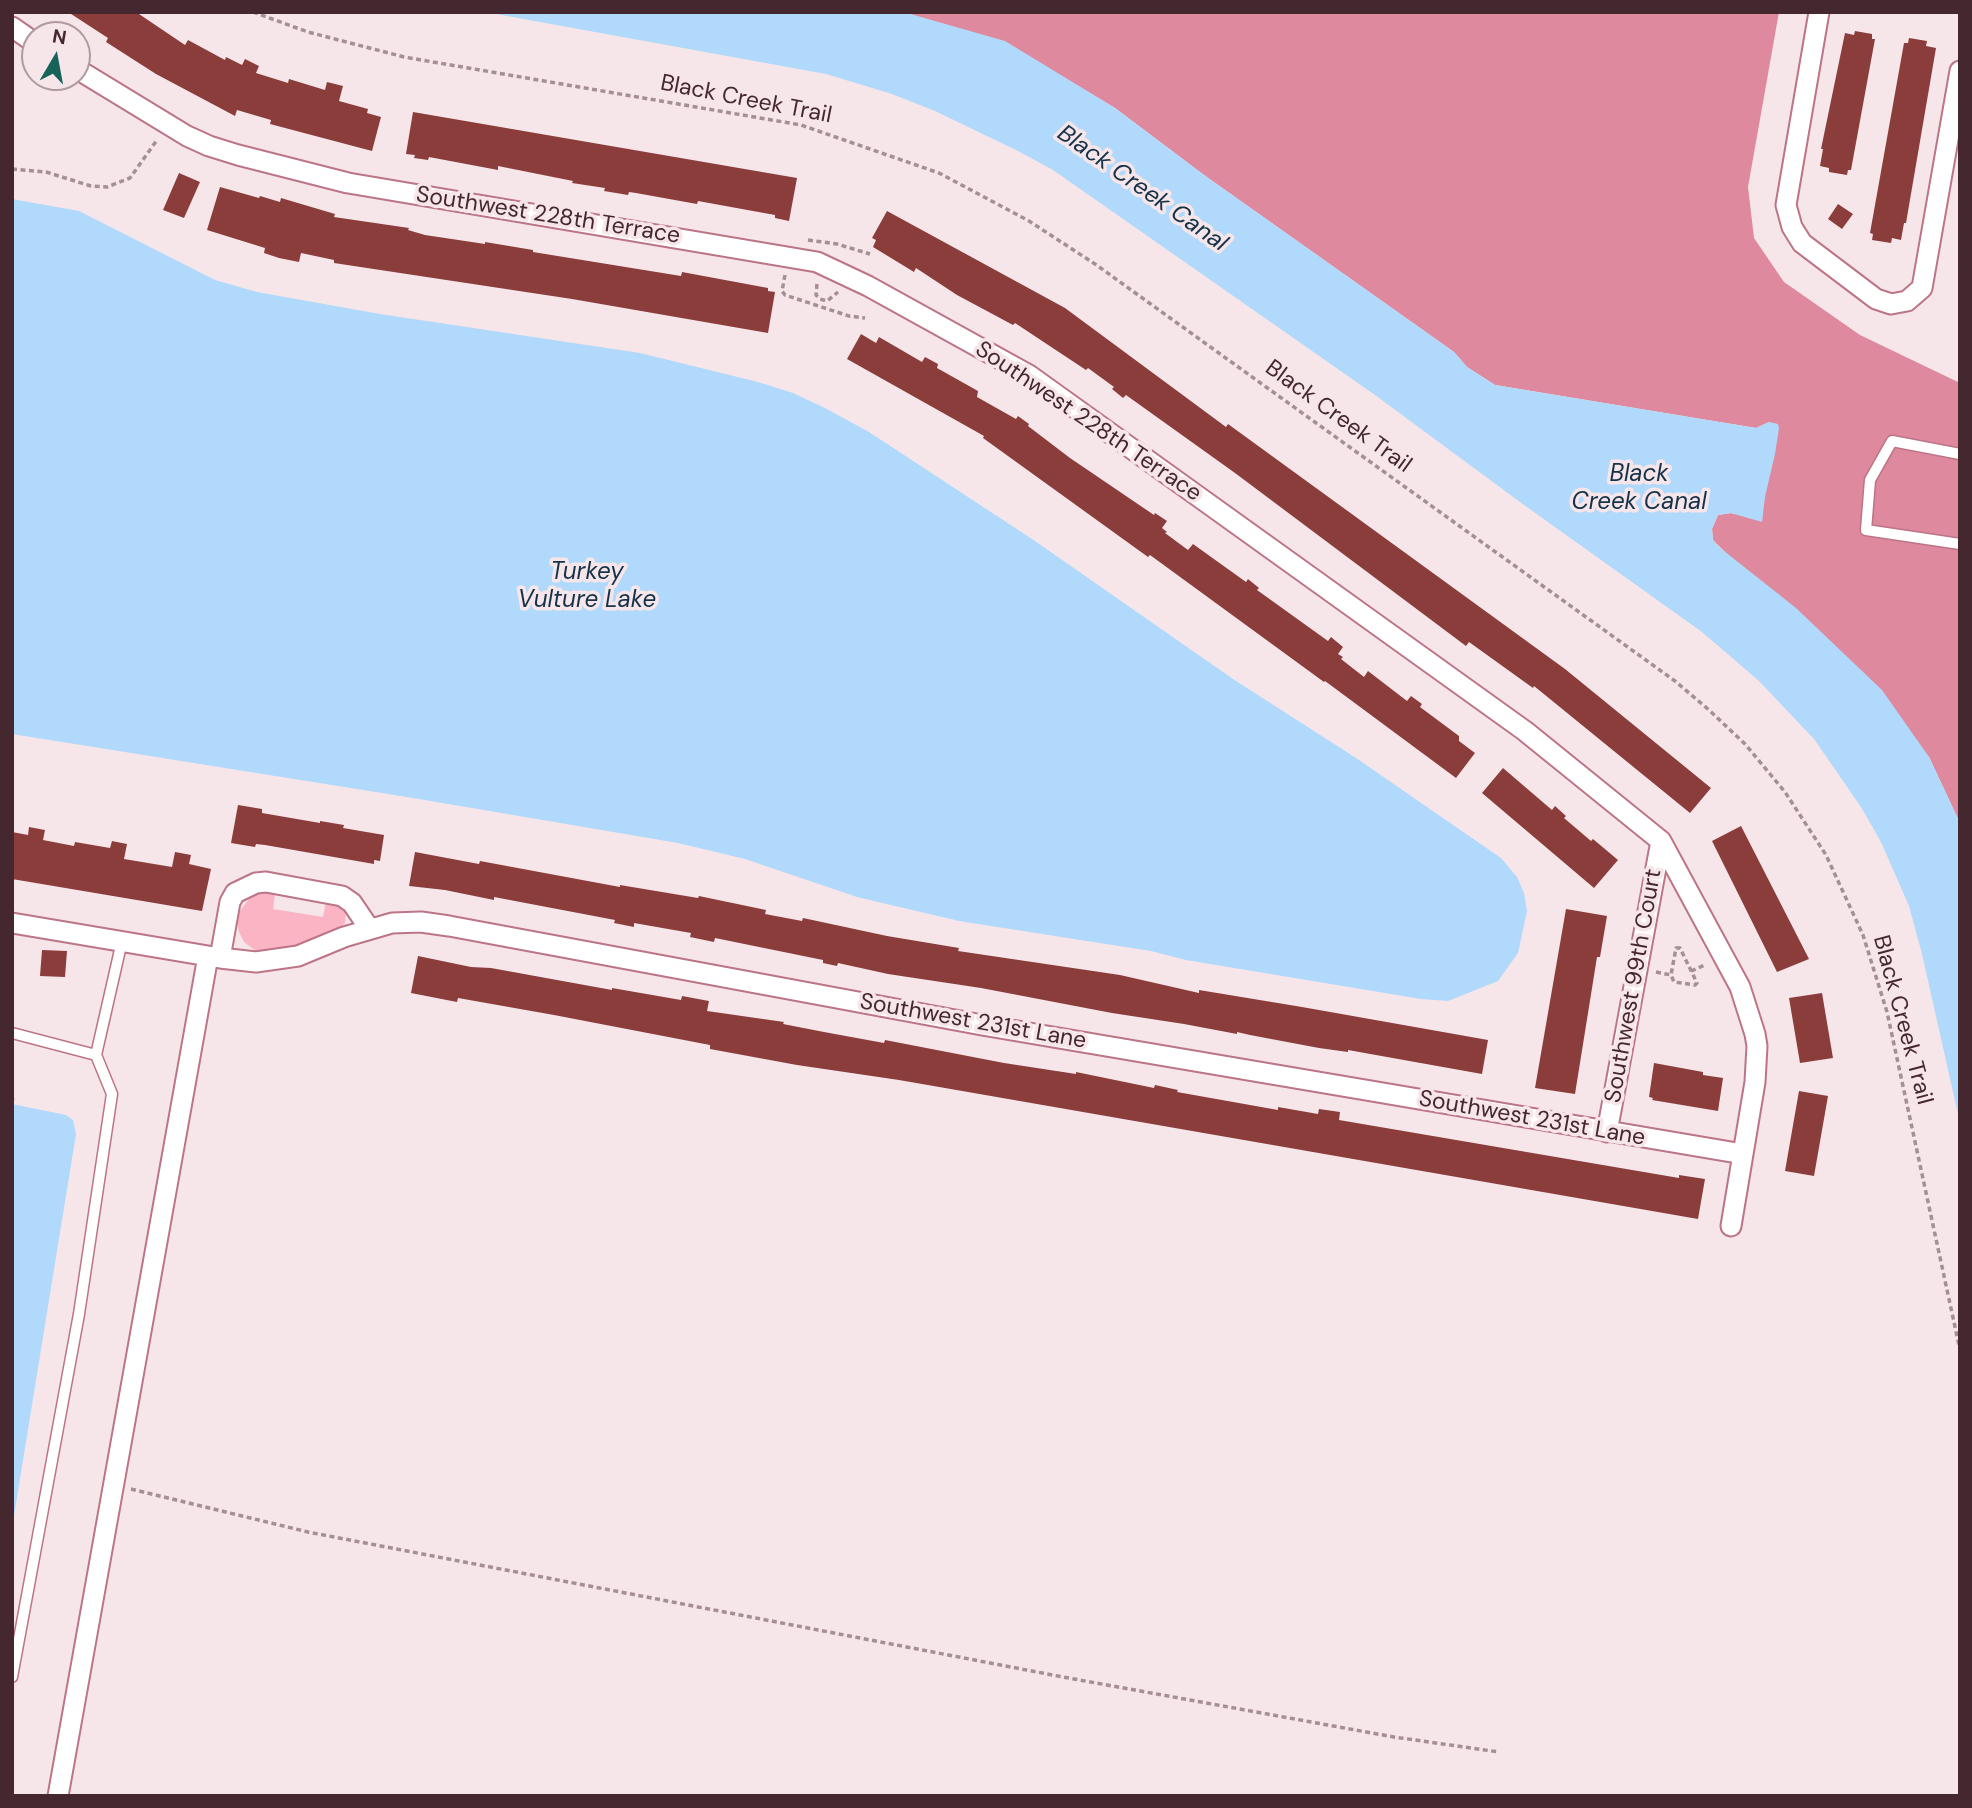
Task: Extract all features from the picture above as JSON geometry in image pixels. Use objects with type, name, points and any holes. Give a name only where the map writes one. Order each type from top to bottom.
[{"type":"street","points":[[1819,12],[1786,205],[1792,227],[1801,243],[1875,299],[1891,304],[1906,302],[1922,288],[1960,71]]},
{"type":"street","name":"Southwest 228th Terrace","points":[[91,78],[187,136],[238,155],[348,183],[798,258],[817,262],[850,277],[977,345],[1040,383],[1525,731],[1661,841]]},
{"type":"street","points":[[1661,841],[1740,987],[1753,1023],[1757,1064],[1731,1226]]},
{"type":"street","name":"Southwest 99th Court","points":[[1607,1132],[1661,841]]},
{"type":"street","points":[[58,1796],[112,1484],[214,957],[230,902],[235,893],[256,883],[266,882],[342,896],[352,903],[369,928]]},
{"type":"street","name":"Southwest 231st Lane","points":[[12,923],[256,962],[285,960],[369,928],[391,923],[449,926],[982,1025],[1743,1154]]},
{"type":"lane","points":[[1960,454],[1892,441],[1870,480],[1866,530],[1960,544]]},
{"type":"lane","points":[[12,1677],[79,1314],[112,1094],[96,1055],[122,941]]},
{"type":"lane","points":[[12,1034],[96,1055]]},
{"type":"path","name":"Black Creek Trail","points":[[253,12],[307,32],[404,57],[808,126],[939,173],[1030,221],[1105,271],[1675,681],[1745,744],[1785,792],[1826,855],[1863,935],[1887,1012],[1960,1350]]},
{"type":"path","points":[[12,169],[46,172],[91,186],[107,187],[130,178],[159,138]]},
{"type":"path","points":[[798,238],[837,244],[870,254]]},
{"type":"path","points":[[785,275],[783,293],[849,316],[865,318]]},
{"type":"path","points":[[817,284],[816,295],[820,299],[827,301],[838,292]]},
{"type":"path","points":[[818,306],[820,299]]},
{"type":"path","points":[[1678,947],[1680,947],[1697,981],[1695,985],[1674,982],[1671,975],[1678,947]]},
{"type":"path","points":[[1692,971],[1705,965]]},
{"type":"path","points":[[1656,972],[1671,975]]},
{"type":"path","points":[[12,1103],[13,1097]]},
{"type":"path","points":[[112,1484],[308,1532],[1063,1677],[1394,1737],[1499,1752]]},
{"type":"shaded area","points":[[903,12],[1779,12],[1748,187],[1754,238],[1784,282],[1860,335],[1960,383],[1960,823],[1929,757],[1713,540],[1712,529],[1718,515],[1731,513],[1762,521],[1769,422],[1756,428],[1495,385],[1467,367],[1454,352],[1204,175],[1115,108],[1005,42]]},
{"type":"shaded area","points":[[267,893],[275,894],[273,909],[323,917],[326,902],[335,905],[346,912],[345,923],[309,942],[285,949],[265,952],[253,949],[244,942],[239,932],[239,912],[249,899]]},
{"type":"water","name":"Black Creek Canal","points":[[485,12],[903,12],[1005,41],[1115,108],[1204,175],[1454,352],[1467,367],[1495,385],[1756,428],[1769,422],[1778,424],[1762,522],[1731,513],[1718,515],[1712,529],[1713,540],[1796,608],[1882,690],[1929,757],[1960,823],[1960,1123],[1909,906],[1881,842],[1861,807],[1814,739],[1759,681],[1702,632],[1375,395],[1053,170],[1018,151],[935,111],[892,94],[826,74]]},
{"type":"water","name":"Turkey Vulture Lake","points":[[12,199],[79,211],[215,280],[257,292],[380,314],[640,353],[758,382],[793,393],[825,408],[869,432],[1035,541],[1233,679],[1356,758],[1501,858],[1517,877],[1524,893],[1527,911],[1518,953],[1498,981],[1448,1001],[1421,999],[1186,960],[1151,951],[959,921],[857,897],[745,859],[678,843],[12,734]]},
{"type":"water","points":[[12,1104],[66,1115],[73,1120],[76,1134],[12,1528]]},
{"type":"building","points":[[68,12],[136,12],[185,45],[188,40],[225,60],[226,57],[242,65],[245,59],[259,66],[256,73],[325,90],[327,82],[343,86],[339,101],[368,109],[367,113],[381,117],[372,151],[270,124],[271,120],[237,110],[235,116],[156,74],[106,42],[108,38],[91,27],[91,21],[82,21]]},
{"type":"building","points":[[1855,31],[1872,34],[1872,39],[1875,39],[1851,170],[1848,170],[1847,175],[1829,172],[1829,168],[1820,166],[1821,149],[1845,33],[1854,35]]},
{"type":"building","points":[[1909,38],[1927,41],[1926,46],[1936,48],[1906,223],[1901,240],[1892,238],[1891,243],[1872,240],[1873,234],[1870,233],[1904,43],[1908,43]]},
{"type":"building","points":[[413,112],[797,178],[789,221],[775,218],[775,215],[698,201],[697,204],[629,192],[628,195],[604,191],[605,188],[498,166],[498,170],[429,157],[428,160],[414,158],[415,155],[406,154]]},
{"type":"building","points":[[179,173],[200,182],[184,218],[163,210]]},
{"type":"building","points":[[220,187],[280,202],[281,198],[335,214],[334,217],[409,228],[408,230],[425,235],[485,242],[681,276],[682,272],[768,288],[768,291],[775,292],[768,333],[572,299],[334,263],[334,260],[301,253],[299,262],[279,258],[264,253],[265,248],[207,230]]},
{"type":"building","points":[[1838,204],[1853,214],[1842,229],[1828,219]]},
{"type":"building","points":[[887,211],[1065,308],[1226,427],[1228,424],[1565,669],[1711,788],[1690,813],[1534,686],[1533,688],[1469,642],[1466,646],[1235,473],[1126,395],[1123,398],[1112,389],[1114,387],[1088,368],[1086,370],[1015,323],[1013,325],[957,295],[916,268],[914,272],[873,247],[876,240],[872,238]]},
{"type":"building","points":[[861,334],[876,343],[879,337],[922,362],[925,357],[938,364],[937,368],[978,391],[977,397],[1016,419],[1018,416],[1070,458],[1167,521],[1162,528],[1167,532],[1165,533],[1188,550],[1193,544],[1246,582],[1248,579],[1259,588],[1257,590],[1328,641],[1331,637],[1343,647],[1338,654],[1343,657],[1341,659],[1364,677],[1368,671],[1407,701],[1411,696],[1422,704],[1420,707],[1459,736],[1459,741],[1475,753],[1456,778],[1150,555],[1148,557],[983,438],[984,436],[847,359]]},
{"type":"building","points":[[1503,768],[1552,810],[1555,806],[1566,816],[1564,818],[1618,860],[1594,888],[1482,793]]},
{"type":"building","points":[[238,805],[262,809],[262,813],[344,825],[343,828],[384,835],[380,861],[374,860],[374,864],[265,845],[256,844],[255,847],[231,843]]},
{"type":"building","points":[[1741,826],[1809,959],[1777,972],[1712,841]]},
{"type":"building","points":[[29,827],[45,830],[43,840],[74,846],[75,842],[110,848],[112,841],[127,844],[124,859],[172,867],[175,852],[191,855],[189,864],[211,869],[202,911],[12,879],[12,832],[28,835]]},
{"type":"building","points":[[415,852],[620,887],[698,898],[699,896],[766,910],[765,914],[802,921],[803,918],[959,948],[958,951],[1120,975],[1199,993],[1199,990],[1488,1040],[1482,1074],[1112,1013],[838,963],[837,966],[823,963],[823,960],[715,938],[714,942],[690,937],[691,933],[634,923],[634,927],[614,923],[615,920],[494,897],[494,900],[409,886]]},
{"type":"building","points":[[1566,909],[1607,916],[1600,957],[1597,957],[1575,1094],[1535,1088]]},
{"type":"building","points":[[42,950],[67,951],[65,977],[40,976]]},
{"type":"building","points":[[418,956],[612,990],[681,1000],[682,996],[709,1001],[707,1011],[784,1022],[783,1024],[884,1043],[885,1040],[1154,1088],[1155,1085],[1178,1090],[1177,1092],[1278,1110],[1278,1107],[1318,1114],[1319,1109],[1340,1112],[1339,1120],[1679,1178],[1679,1175],[1705,1179],[1698,1219],[899,1080],[797,1065],[554,1015],[458,998],[457,1002],[411,993]]},
{"type":"building","points":[[1822,993],[1833,1058],[1800,1063],[1789,998]]},
{"type":"building","points":[[1654,1063],[1723,1078],[1718,1111],[1652,1100],[1653,1098],[1649,1097]]},
{"type":"building","points":[[1799,1091],[1828,1096],[1814,1176],[1785,1171]]}]
